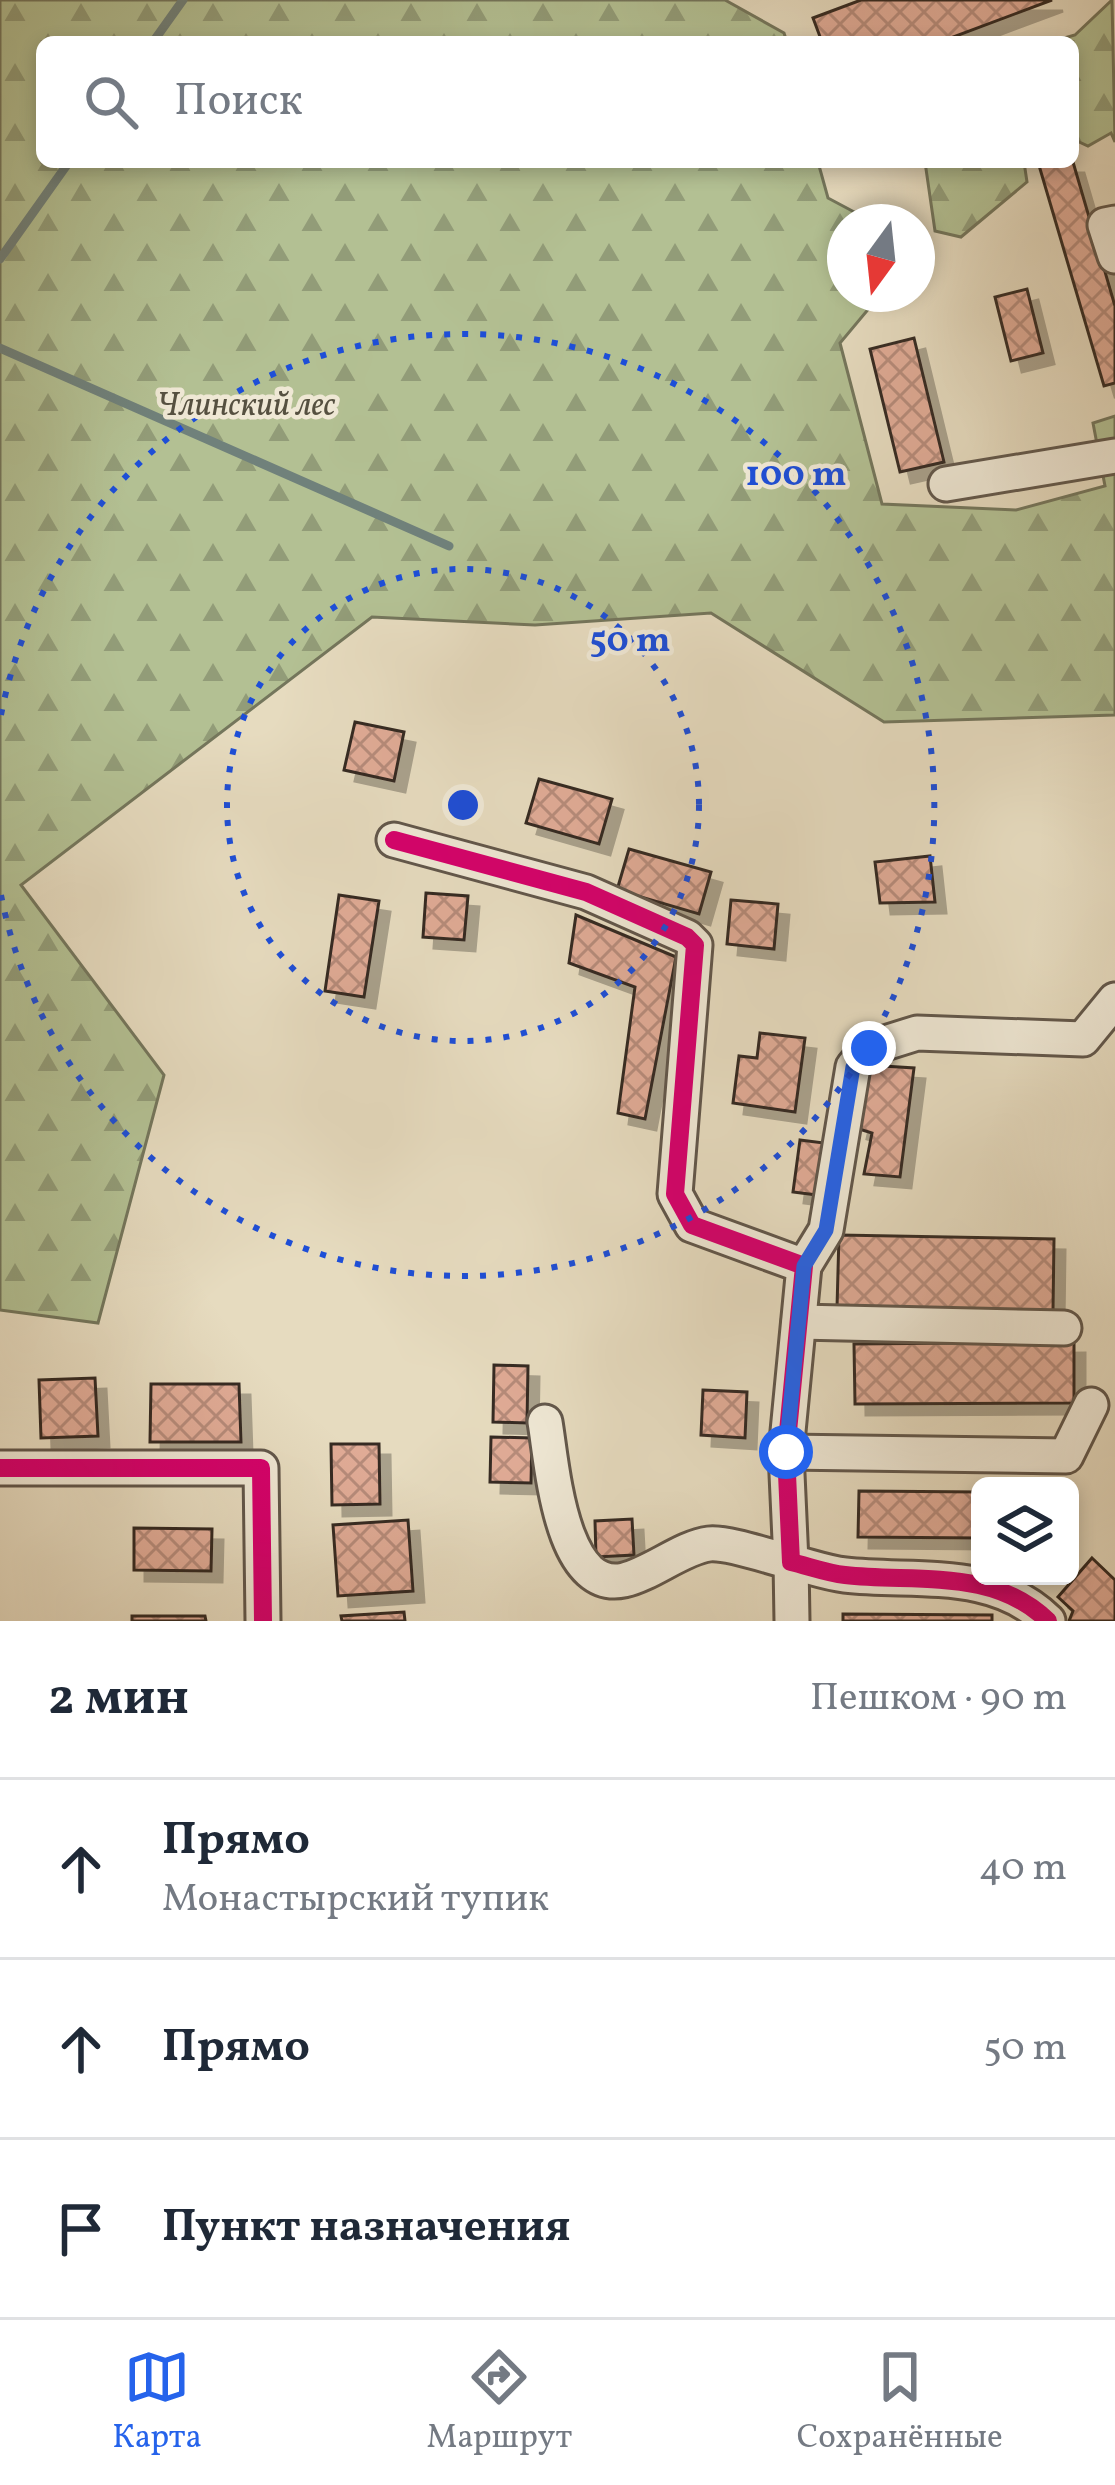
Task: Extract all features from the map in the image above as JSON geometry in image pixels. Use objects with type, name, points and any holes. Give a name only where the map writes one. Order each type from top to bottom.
[{"type":"street","points":[[1115,223],[1105,225],[1115,256]]},
{"type":"street","points":[[946,484],[1115,456]]},
{"type":"street","points":[[394,840],[586,892],[687,937],[697,956],[675,1194],[692,1225],[804,1266]]},
{"type":"street","points":[[792,1621],[786,1452],[804,1266],[826,1230],[853,1067],[869,1048],[917,1033],[1083,1040],[1115,1000]]},
{"type":"street","points":[[799,1322],[1064,1328]]},
{"type":"street","points":[[786,1452],[1066,1456],[1091,1405]]},
{"type":"street","points":[[545,1422],[559,1507],[573,1551],[605,1580],[622,1581],[710,1544],[842,1574],[973,1581],[1031,1604],[1048,1621]]},
{"type":"street","points":[[0,1468],[261,1468],[263,1621]]},
{"type":"green space","name":"Члинский лес","points":[[0,0],[725,0],[785,36],[36,36],[36,168],[820,168],[828,198],[839,204],[827,204],[827,312],[866,312],[840,343],[882,504],[1016,510],[1105,486],[1093,423],[1115,416],[1115,715],[884,722],[711,613],[535,625],[372,617],[21,885],[164,1075],[98,1323],[0,1310]]},
{"type":"green space","points":[[1112,0],[1115,142],[1111,133],[1088,146],[1079,142],[1079,36],[1071,36]]},
{"type":"green space","points":[[926,168],[1025,168],[1027,182],[961,237],[935,231],[935,204],[931,204]]},
{"type":"building","points":[[861,0],[1052,0],[956,36],[820,36],[813,18]]},
{"type":"building","points":[[1040,168],[1075,168],[1115,306],[1115,383],[1104,386]]},
{"type":"building","points":[[1027,289],[1043,353],[1011,361],[995,297]]},
{"type":"building","points":[[914,338],[944,462],[900,472],[870,349]]},
{"type":"building","points":[[355,722],[404,732],[394,781],[344,770]]},
{"type":"building","points":[[539,779],[612,799],[599,844],[526,823]]},
{"type":"building","points":[[629,849],[711,872],[699,914],[617,890]]},
{"type":"building","points":[[930,856],[935,902],[880,903],[875,862]]},
{"type":"building","points":[[426,893],[468,896],[464,940],[423,937]]},
{"type":"building","points":[[339,895],[379,901],[364,997],[325,991]]},
{"type":"building","points":[[731,900],[778,904],[774,949],[727,944]]},
{"type":"building","points":[[576,915],[676,957],[645,1119],[618,1113],[635,987],[569,963]]},
{"type":"building","points":[[760,1033],[805,1038],[795,1112],[733,1103],[739,1056],[757,1058]]},
{"type":"building","points":[[870,1067],[914,1068],[900,1177],[864,1174],[872,1133],[856,1128]]},
{"type":"building","points":[[800,1140],[824,1143],[817,1195],[793,1192]]},
{"type":"building","points":[[839,1235],[1054,1239],[1053,1311],[837,1308]]},
{"type":"building","points":[[1074,1342],[1074,1403],[855,1404],[854,1344]]},
{"type":"building","points":[[494,1365],[528,1366],[527,1423],[493,1422]]},
{"type":"building","points":[[95,1378],[98,1436],[41,1438],[39,1380]]},
{"type":"building","points":[[151,1384],[239,1384],[241,1442],[150,1442]]},
{"type":"building","points":[[703,1390],[747,1392],[745,1438],[701,1435]]},
{"type":"building","points":[[491,1437],[532,1438],[531,1483],[490,1482]]},
{"type":"building","points":[[331,1444],[379,1444],[380,1504],[332,1505]]},
{"type":"building","points":[[859,1491],[971,1492],[971,1538],[858,1537]]},
{"type":"building","points":[[632,1519],[634,1555],[596,1557],[595,1521]]},
{"type":"building","points":[[408,1520],[413,1591],[338,1596],[333,1525]]},
{"type":"building","points":[[134,1528],[212,1529],[211,1571],[134,1570]]},
{"type":"building","points":[[1092,1558],[1115,1580],[1115,1621],[1069,1621],[1073,1611],[1058,1597],[1068,1585],[1079,1585],[1079,1573]]},
{"type":"building","points":[[404,1612],[405,1621],[342,1621],[341,1616]]},
{"type":"building","points":[[843,1614],[992,1615],[992,1621],[843,1621]]},
{"type":"building","points":[[132,1616],[205,1616],[206,1621],[132,1621]]},
{"type":"waterway","points":[[157,36],[183,0]]},
{"type":"waterway","points":[[0,259],[65,168]]},
{"type":"waterway","points":[[0,348],[449,546]]},
{"type":"cycle path","points":[[394,840],[586,892],[687,937],[695,945],[675,1194],[692,1225],[804,1266],[786,1452],[791,1562],[845,1575],[978,1585],[1003,1592],[1048,1621]]},
{"type":"cycle path","points":[[0,1468],[261,1468],[263,1621]]},
{"type":"route","points":[[786,1452],[804,1266],[826,1230],[853,1067],[869,1048]]}]
